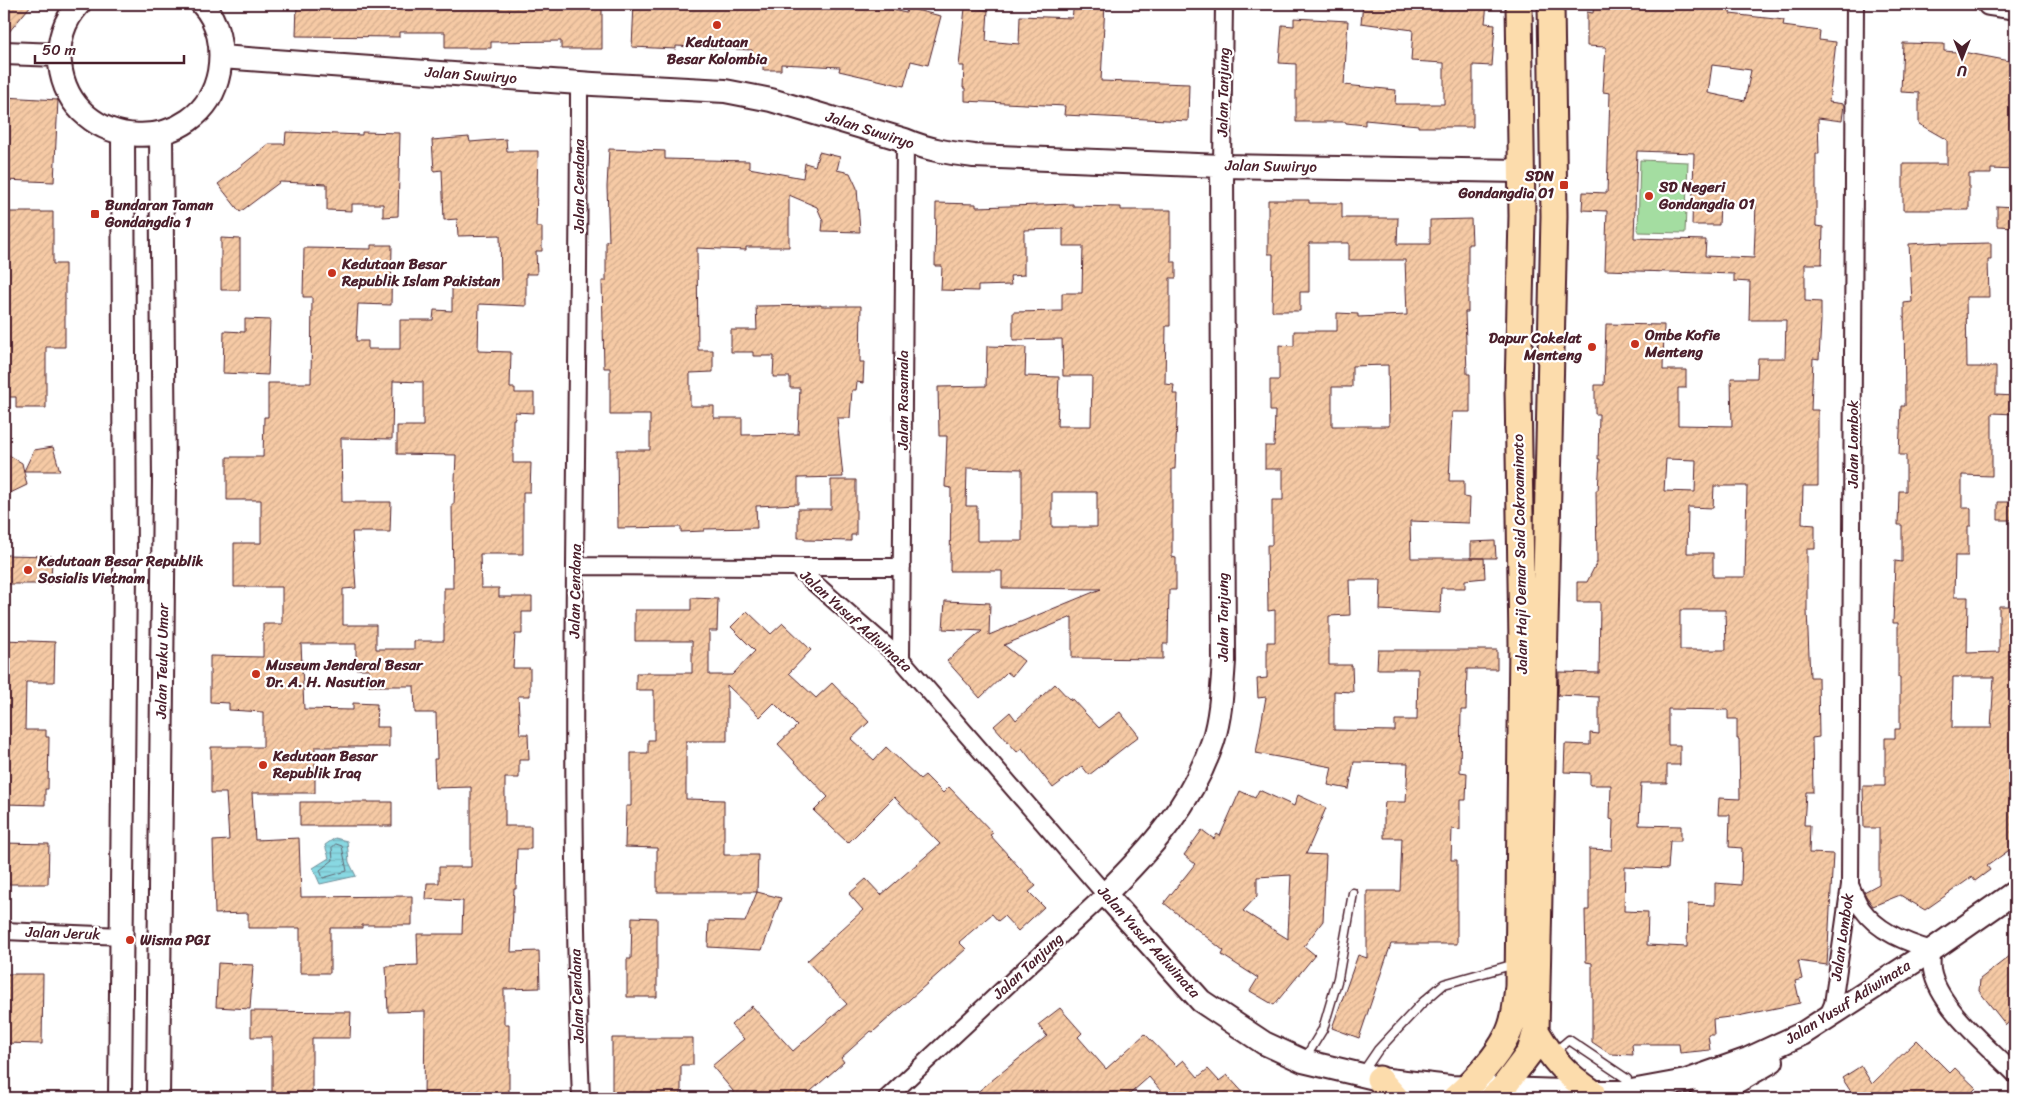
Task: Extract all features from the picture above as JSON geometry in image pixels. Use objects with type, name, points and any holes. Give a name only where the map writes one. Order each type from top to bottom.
[{"type":"main road","name":"Jalan Haji Oemar Said Cokroaminoto","points":[[1460,1093],[1495,1056],[1508,1035],[1515,1011],[1518,964],[1522,643],[1518,390],[1522,171],[1519,4]]},
{"type":"main road","name":"Jalan Haji Oemar Said Cokroaminoto","points":[[1539,1047],[1554,226],[1551,4]]},
{"type":"main road","points":[[1497,1094],[1539,1047],[1565,1072],[1592,1092]]},
{"type":"main road","points":[[1370,1077],[1396,1098]]},
{"type":"street","points":[[79,4],[71,12],[62,33],[59,55],[61,73],[67,91],[77,106],[98,124],[123,134],[161,134],[185,123],[204,106],[217,83],[221,57],[217,30],[202,4]]},
{"type":"street","name":"Jalan Tanjung","points":[[886,1098],[1105,894],[1165,831],[1192,789],[1213,741],[1222,700],[1224,652],[1222,166],[1224,4]]},
{"type":"street","name":"Jalan Lombok","points":[[1827,1018],[1833,1004],[1850,885],[1855,4]]},
{"type":"street","points":[[1989,4],[2015,8]]},
{"type":"street","points":[[4,53],[59,55]]},
{"type":"street","name":"Jalan Suwiryo","points":[[221,57],[579,83],[725,91],[771,100],[905,140],[922,147],[947,153],[974,156],[1222,166],[1522,171]]},
{"type":"street","name":"Jalan Cendana","points":[[579,83],[574,672],[575,950],[581,1098]]},
{"type":"street","points":[[120,1098],[125,570],[123,134]]},
{"type":"street","name":"Jalan Teuku Umar","points":[[158,1098],[163,569],[161,134]]},
{"type":"street","name":"Jalan Rasamala","points":[[902,659],[905,140]]},
{"type":"street","name":"Jalan Yusuf Adiwinata","points":[[576,566],[902,567]]},
{"type":"street","name":"Jalan Yusuf Adiwinata","points":[[796,567],[902,659],[1105,894],[1201,1001],[1264,1044],[1303,1061],[1370,1077],[1460,1093],[1626,1092],[1686,1081],[1748,1059],[1802,1034],[1932,950],[2015,892]]},
{"type":"street","points":[[125,570],[163,569]]},
{"type":"street","name":"Jalan Lombok","points":[[1850,885],[1862,909],[1873,921],[1898,938],[1932,950]]},
{"type":"street","name":"Jalan Jeruk","points":[[4,931],[122,936]]},
{"type":"street","points":[[1932,950],[1932,970],[1938,988],[1948,1006],[2015,1074]]},
{"type":"street","points":[[121,980],[159,981]]},
{"type":"street","points":[[1702,1098],[1729,1092],[1788,1050],[1802,1034]]},
{"type":"street","name":"Jalan Haji Oemar Said Cokroaminoto","points":[[1529,1094],[1539,1047]]},
{"type":"lane","points":[[1303,1061],[1323,1029],[1338,978],[1353,892]]},
{"type":"lane","points":[[1370,1077],[1378,1050],[1422,1003],[1444,984],[1518,964]]},
{"type":"lane","points":[[1539,1047],[1569,1040],[1627,1079],[1626,1092]]},
{"type":"green space","points":[[1640,160],[1688,162],[1685,233],[1638,232]]},
{"type":"water","points":[[335,838],[347,841],[349,862],[356,876],[320,884],[313,868],[329,858],[325,845]]},
{"type":"building","points":[[4,4],[32,4],[4,38]]},
{"type":"building","points":[[297,4],[602,4],[602,49],[561,49],[561,41],[491,42],[491,48],[445,48],[445,32],[399,32],[399,37],[296,36]]},
{"type":"building","points":[[634,4],[867,4],[906,13],[907,8],[941,16],[928,65],[911,61],[904,86],[839,71],[840,67],[781,64],[781,70],[763,70],[763,56],[752,56],[752,50],[676,46],[676,49],[632,47]]},
{"type":"building","points":[[1074,4],[1105,4],[1101,81],[1189,84],[1188,121],[1064,115],[1065,106],[965,101],[965,88],[963,88],[964,66],[959,66],[965,8],[988,10],[986,41],[1019,44],[1020,16],[1072,18]]},
{"type":"building","points":[[1363,4],[1487,4],[1485,23],[1495,24],[1492,66],[1473,65],[1473,127],[1418,127],[1418,125],[1365,120],[1365,125],[1346,122],[1296,122],[1296,64],[1279,63],[1282,25],[1294,26],[1294,18],[1348,21],[1344,85],[1396,90],[1395,104],[1444,104],[1444,63],[1411,61],[1413,30],[1361,23]]},
{"type":"building","points":[[1594,4],[1715,4],[1731,6],[1730,14],[1784,20],[1783,26],[1820,31],[1819,40],[1836,42],[1829,102],[1844,104],[1842,121],[1818,118],[1819,154],[1816,154],[1816,226],[1823,227],[1822,264],[1805,264],[1805,301],[1821,302],[1821,321],[1819,359],[1813,358],[1811,410],[1818,410],[1818,486],[1803,486],[1802,524],[1815,525],[1815,549],[1807,549],[1807,611],[1810,677],[1818,677],[1819,737],[1812,738],[1813,792],[1806,792],[1804,825],[1810,825],[1809,853],[1833,854],[1827,965],[1798,961],[1802,979],[1795,981],[1800,1003],[1738,1016],[1713,1019],[1714,1035],[1708,1035],[1710,1050],[1680,1053],[1679,1044],[1632,1044],[1633,1055],[1610,1054],[1592,1042],[1592,963],[1586,962],[1585,910],[1589,910],[1589,849],[1612,850],[1613,820],[1610,819],[1611,785],[1590,785],[1590,773],[1564,772],[1565,744],[1590,745],[1590,733],[1599,734],[1599,697],[1558,695],[1559,672],[1599,673],[1600,602],[1577,602],[1577,582],[1587,582],[1597,562],[1596,490],[1598,490],[1600,459],[1598,459],[1599,414],[1595,414],[1595,385],[1604,385],[1606,324],[1664,325],[1663,370],[1686,370],[1686,388],[1678,388],[1678,425],[1732,426],[1731,378],[1757,378],[1758,358],[1785,358],[1786,320],[1749,320],[1750,282],[1734,281],[1734,274],[1605,270],[1607,211],[1582,210],[1583,192],[1607,193],[1610,93],[1603,92],[1606,47],[1587,46],[1587,12],[1593,13]],"holes":[[[1712,65],[1751,70],[1745,101],[1708,93]],[[1637,151],[1694,153],[1692,225],[1719,225],[1720,204],[1756,204],[1754,258],[1705,256],[1706,240],[1634,238]],[[1666,459],[1696,460],[1695,492],[1664,491]],[[1714,486],[1747,486],[1745,577],[1713,577],[1713,553],[1687,553],[1688,507],[1713,508]],[[1680,610],[1725,610],[1726,650],[1680,650]],[[1668,709],[1728,710],[1728,719],[1737,719],[1740,799],[1719,798],[1718,815],[1730,815],[1729,847],[1742,848],[1741,885],[1715,883],[1715,905],[1688,904],[1687,947],[1647,945],[1648,912],[1624,911],[1625,867],[1668,869],[1670,841],[1681,841],[1681,826],[1639,825],[1641,783],[1667,783],[1667,765],[1680,765],[1680,745],[1668,745]]]},
{"type":"building","points":[[1903,43],[1944,44],[1944,51],[1968,53],[2015,62],[2015,170],[1991,169],[1991,174],[1969,174],[1969,210],[1903,210],[1903,164],[1947,164],[1947,140],[1919,124],[1919,93],[1901,92]]},
{"type":"building","points":[[4,97],[58,100],[54,182],[4,180]]},
{"type":"building","points":[[286,132],[362,135],[362,132],[400,133],[398,216],[383,217],[383,204],[352,204],[352,211],[327,210],[327,184],[280,182],[240,212],[218,184],[269,144],[285,144]]},
{"type":"building","points":[[469,137],[470,142],[506,139],[507,151],[538,151],[536,227],[542,227],[542,251],[536,251],[537,274],[526,274],[526,306],[479,304],[478,351],[511,352],[510,388],[515,388],[515,393],[534,393],[534,413],[515,412],[515,419],[513,419],[513,463],[531,463],[530,492],[523,492],[523,554],[480,554],[481,588],[499,588],[499,597],[532,597],[532,612],[522,612],[522,634],[515,634],[513,668],[530,668],[530,696],[518,696],[520,734],[528,734],[529,760],[519,760],[519,778],[505,778],[505,826],[531,826],[531,849],[517,849],[511,952],[539,951],[540,988],[504,989],[504,1024],[509,1024],[509,1098],[424,1098],[425,1011],[388,1012],[386,966],[418,965],[417,934],[462,934],[463,901],[426,899],[427,883],[439,883],[439,867],[471,867],[471,787],[435,788],[434,759],[437,759],[436,713],[415,713],[414,686],[369,686],[369,669],[356,669],[356,644],[301,644],[304,709],[353,710],[353,703],[377,704],[376,727],[389,727],[389,747],[315,747],[315,793],[252,793],[255,840],[299,838],[301,897],[412,896],[412,925],[362,925],[362,928],[330,928],[330,973],[300,973],[300,928],[248,928],[248,913],[215,914],[213,841],[229,840],[226,793],[211,793],[211,747],[263,747],[263,712],[229,710],[229,703],[210,702],[210,656],[263,657],[263,624],[282,624],[282,587],[234,587],[234,543],[261,543],[261,500],[227,500],[227,457],[263,457],[264,417],[268,417],[268,383],[311,383],[312,297],[303,297],[304,248],[371,249],[371,245],[392,245],[391,305],[358,304],[356,341],[368,341],[368,349],[400,349],[400,320],[433,320],[434,310],[452,311],[452,279],[501,280],[500,235],[458,236],[457,219],[444,220],[442,170],[434,171],[432,140]],"holes":[[[393,381],[423,382],[423,426],[397,426],[397,454],[456,455],[454,504],[452,504],[453,588],[444,588],[444,641],[414,641],[414,649],[376,649],[376,625],[343,625],[343,589],[356,588],[352,532],[390,532],[391,502],[342,502],[341,438],[392,439]]]},
{"type":"building","points":[[609,149],[665,151],[665,159],[749,161],[749,168],[803,178],[805,163],[815,166],[819,152],[840,157],[837,170],[850,173],[857,188],[860,232],[822,231],[823,221],[817,207],[789,195],[789,247],[746,247],[746,250],[697,248],[698,350],[713,350],[713,372],[690,373],[690,406],[714,406],[714,418],[742,418],[742,435],[798,434],[800,388],[790,388],[790,377],[773,377],[774,356],[753,356],[753,352],[731,352],[731,330],[757,330],[756,306],[861,306],[860,362],[864,362],[863,383],[857,382],[856,390],[852,390],[850,418],[837,418],[843,477],[798,478],[798,504],[756,506],[757,528],[704,529],[704,531],[681,532],[681,527],[618,528],[617,450],[650,450],[650,415],[610,415],[610,368],[604,368],[602,281],[606,281],[606,241],[609,241],[607,187]]},
{"type":"building","points":[[1268,200],[1309,200],[1309,203],[1342,203],[1342,218],[1398,218],[1397,244],[1430,244],[1430,220],[1471,219],[1472,244],[1468,244],[1468,312],[1465,312],[1467,374],[1470,374],[1470,412],[1452,412],[1449,481],[1464,481],[1464,497],[1470,498],[1469,523],[1410,521],[1411,558],[1484,558],[1485,578],[1465,580],[1465,588],[1441,588],[1440,613],[1380,610],[1381,580],[1349,580],[1350,615],[1329,616],[1329,665],[1352,665],[1353,692],[1334,691],[1334,730],[1395,731],[1395,720],[1417,720],[1418,669],[1377,669],[1378,650],[1497,650],[1497,669],[1467,669],[1466,710],[1461,710],[1460,772],[1467,773],[1466,800],[1460,800],[1460,830],[1452,829],[1451,860],[1457,860],[1457,944],[1391,944],[1359,1038],[1332,1028],[1358,955],[1367,958],[1367,891],[1400,891],[1402,838],[1384,838],[1384,812],[1385,802],[1406,802],[1408,763],[1354,762],[1349,789],[1328,785],[1332,767],[1256,753],[1266,697],[1258,698],[1257,679],[1267,678],[1267,642],[1275,642],[1275,610],[1268,611],[1267,545],[1272,545],[1272,500],[1283,500],[1283,469],[1265,469],[1265,446],[1274,446],[1275,411],[1270,411],[1270,380],[1279,380],[1279,345],[1294,346],[1294,331],[1337,331],[1337,313],[1358,314],[1358,317],[1407,315],[1405,260],[1349,260],[1349,243],[1309,243],[1309,292],[1300,292],[1300,311],[1272,311],[1273,254],[1268,254]],"holes":[[[1388,365],[1389,426],[1332,426],[1332,387],[1352,387],[1352,366]]]},
{"type":"building","points":[[936,203],[976,204],[976,207],[1073,204],[1073,206],[1121,207],[1121,210],[1171,210],[1171,262],[1176,262],[1176,278],[1170,278],[1170,326],[1166,326],[1165,384],[1174,385],[1173,394],[1178,394],[1175,469],[1172,469],[1172,557],[1176,558],[1176,590],[1169,590],[1168,644],[1163,644],[1163,659],[1072,658],[1072,617],[1004,645],[1024,661],[1012,676],[1007,672],[980,698],[947,661],[982,631],[943,629],[945,601],[990,603],[989,635],[1101,589],[1002,588],[1002,571],[950,571],[951,488],[945,487],[947,436],[939,436],[938,387],[986,386],[987,346],[1026,347],[1025,376],[1059,377],[1057,426],[1091,426],[1092,376],[1063,376],[1062,339],[1013,340],[1013,312],[1062,311],[1062,293],[1082,293],[1083,246],[1063,246],[1063,229],[1024,230],[1024,275],[1010,276],[1011,285],[978,286],[978,291],[941,290],[942,266],[935,266]],"holes":[[[967,468],[1022,469],[1022,541],[977,541],[977,506],[966,506]],[[1052,492],[1097,492],[1097,527],[1052,527]]]},
{"type":"building","points":[[1997,206],[2015,207],[2015,227],[1997,226]]},
{"type":"building","points":[[4,212],[53,212],[53,264],[65,264],[65,347],[46,347],[46,408],[16,408],[16,397],[4,397]]},
{"type":"building","points":[[221,238],[240,239],[240,290],[221,290]]},
{"type":"building","points":[[1942,242],[1942,244],[1991,243],[1991,260],[1988,260],[1989,297],[1966,297],[1967,367],[1996,367],[1996,395],[2015,396],[2015,414],[1992,413],[1992,476],[1962,475],[1962,508],[1971,508],[1971,526],[1968,526],[1968,556],[1955,556],[1954,597],[1968,597],[1967,653],[1999,652],[1999,606],[2015,606],[2015,846],[1987,866],[1990,870],[1975,881],[1972,877],[1925,910],[1900,895],[1873,906],[1864,892],[1879,884],[1879,828],[1864,828],[1863,786],[1885,786],[1885,738],[1895,738],[1895,729],[1900,729],[1898,623],[1893,623],[1895,561],[1902,562],[1902,525],[1898,525],[1899,491],[1906,491],[1906,455],[1899,455],[1901,406],[1905,406],[1904,303],[1912,302],[1909,244]],"holes":[[[1953,677],[1994,677],[1991,728],[1952,728]]]},
{"type":"building","points":[[245,319],[270,320],[268,375],[223,373],[224,331],[245,332]]},
{"type":"building","points":[[53,447],[60,471],[24,471],[34,450]]},
{"type":"building","points":[[4,452],[22,463],[27,485],[4,496]]},
{"type":"building","points":[[831,480],[856,480],[856,535],[851,535],[851,541],[805,540],[805,538],[798,538],[798,509],[831,509]]},
{"type":"building","points":[[1998,502],[2015,502],[2015,520],[1998,520]]},
{"type":"building","points":[[1495,541],[1496,558],[1471,558],[1471,542]]},
{"type":"building","name":"Kedutaan Besar Republik Sosialis Vietnam","points":[[4,555],[52,556],[51,584],[4,584]]},
{"type":"building","points":[[691,598],[718,599],[717,631],[709,631],[709,675],[732,675],[755,651],[731,627],[747,611],[771,634],[783,623],[811,650],[789,673],[816,698],[832,683],[869,722],[851,739],[874,760],[886,747],[920,779],[925,775],[943,793],[949,787],[993,833],[990,835],[1036,886],[1029,892],[1044,907],[1018,931],[1004,916],[998,921],[992,914],[959,942],[966,949],[841,1058],[844,1062],[803,1098],[733,1098],[733,1091],[712,1066],[744,1039],[731,1025],[752,1006],[793,1051],[847,1004],[807,961],[863,910],[849,894],[866,879],[881,895],[940,844],[894,797],[848,843],[814,811],[828,797],[778,744],[797,726],[774,703],[760,717],[727,685],[727,741],[686,741],[686,799],[724,800],[724,855],[758,855],[757,892],[657,892],[657,848],[625,847],[626,806],[631,806],[631,753],[648,753],[648,740],[654,740],[654,690],[636,690],[636,673],[692,673],[692,641],[635,641],[635,610],[691,610]]},
{"type":"building","points":[[4,640],[55,642],[54,682],[26,682],[25,730],[46,730],[46,737],[49,737],[48,789],[45,789],[45,805],[4,804]]},
{"type":"building","points":[[1055,684],[1099,728],[1120,712],[1139,736],[1089,775],[1082,766],[1053,788],[1022,748],[1017,752],[994,726],[1010,712],[1016,720]]},
{"type":"building","points":[[1259,790],[1294,806],[1298,795],[1326,808],[1306,854],[1326,855],[1323,921],[1304,946],[1315,955],[1274,1005],[1250,991],[1258,978],[1222,955],[1224,951],[1164,903],[1195,864],[1184,855],[1202,830],[1214,839],[1217,834],[1220,836],[1240,791],[1255,798]],"holes":[[[1291,875],[1288,939],[1243,911],[1257,896],[1257,877]]]},
{"type":"building","points":[[300,802],[392,802],[392,826],[300,826]]},
{"type":"building","points":[[4,843],[49,844],[48,884],[4,884]]},
{"type":"building","points":[[757,892],[781,898],[762,950],[708,947],[709,921],[745,922]]},
{"type":"building","points":[[632,917],[657,918],[657,997],[627,997],[627,959],[631,959]]},
{"type":"building","points":[[2015,952],[2015,1017],[2006,1025],[1979,991],[1980,979]]},
{"type":"building","points":[[218,963],[253,965],[250,1009],[216,1007]]},
{"type":"building","points":[[4,974],[43,974],[42,1044],[4,1043]]},
{"type":"building","points":[[1060,1008],[1082,1033],[1078,1037],[1106,1069],[1145,1034],[1176,1066],[1183,1060],[1198,1077],[1208,1069],[1219,1081],[1227,1075],[1248,1098],[1167,1098],[1149,1077],[1125,1098],[970,1098],[1047,1036],[1038,1025]]},
{"type":"building","points":[[251,1011],[351,1012],[350,1038],[312,1038],[312,1098],[272,1098],[272,1037],[251,1037]]},
{"type":"building","points":[[612,1038],[693,1038],[693,1065],[681,1065],[681,1098],[612,1098]]},
{"type":"building","points":[[1917,1040],[1950,1073],[1955,1068],[1976,1088],[1966,1098],[1855,1098],[1842,1078],[1861,1066],[1872,1084]]},
{"type":"place","name":"Kedutaan Besar Kolombia","points":[[717,25]]},
{"type":"place","name":"SDN Gondangdia 01","points":[[1564,185]]},
{"type":"place","name":"SD Negeri Gondangdia 01","points":[[1649,196]]},
{"type":"place","name":"Bundaran Taman Gondangdia 1","points":[[95,214]]},
{"type":"place","name":"Kedutaan Besar Republik Islam Pakistan","points":[[332,273]]},
{"type":"place","name":"Ombe Kofie Menteng","points":[[1635,344]]},
{"type":"place","name":"Dapur Cokelat Menteng","points":[[1592,347]]},
{"type":"place","name":"Kedutaan Besar Republik Sosialis Vietnam","points":[[28,570]]},
{"type":"place","name":"Museum Jenderal Besar Dr. A. H. Nasution","points":[[256,674]]},
{"type":"place","name":"Kedutaan Besar Republik Iraq","points":[[263,765]]},
{"type":"place","name":"Wisma PGI","points":[[130,940]]}]
